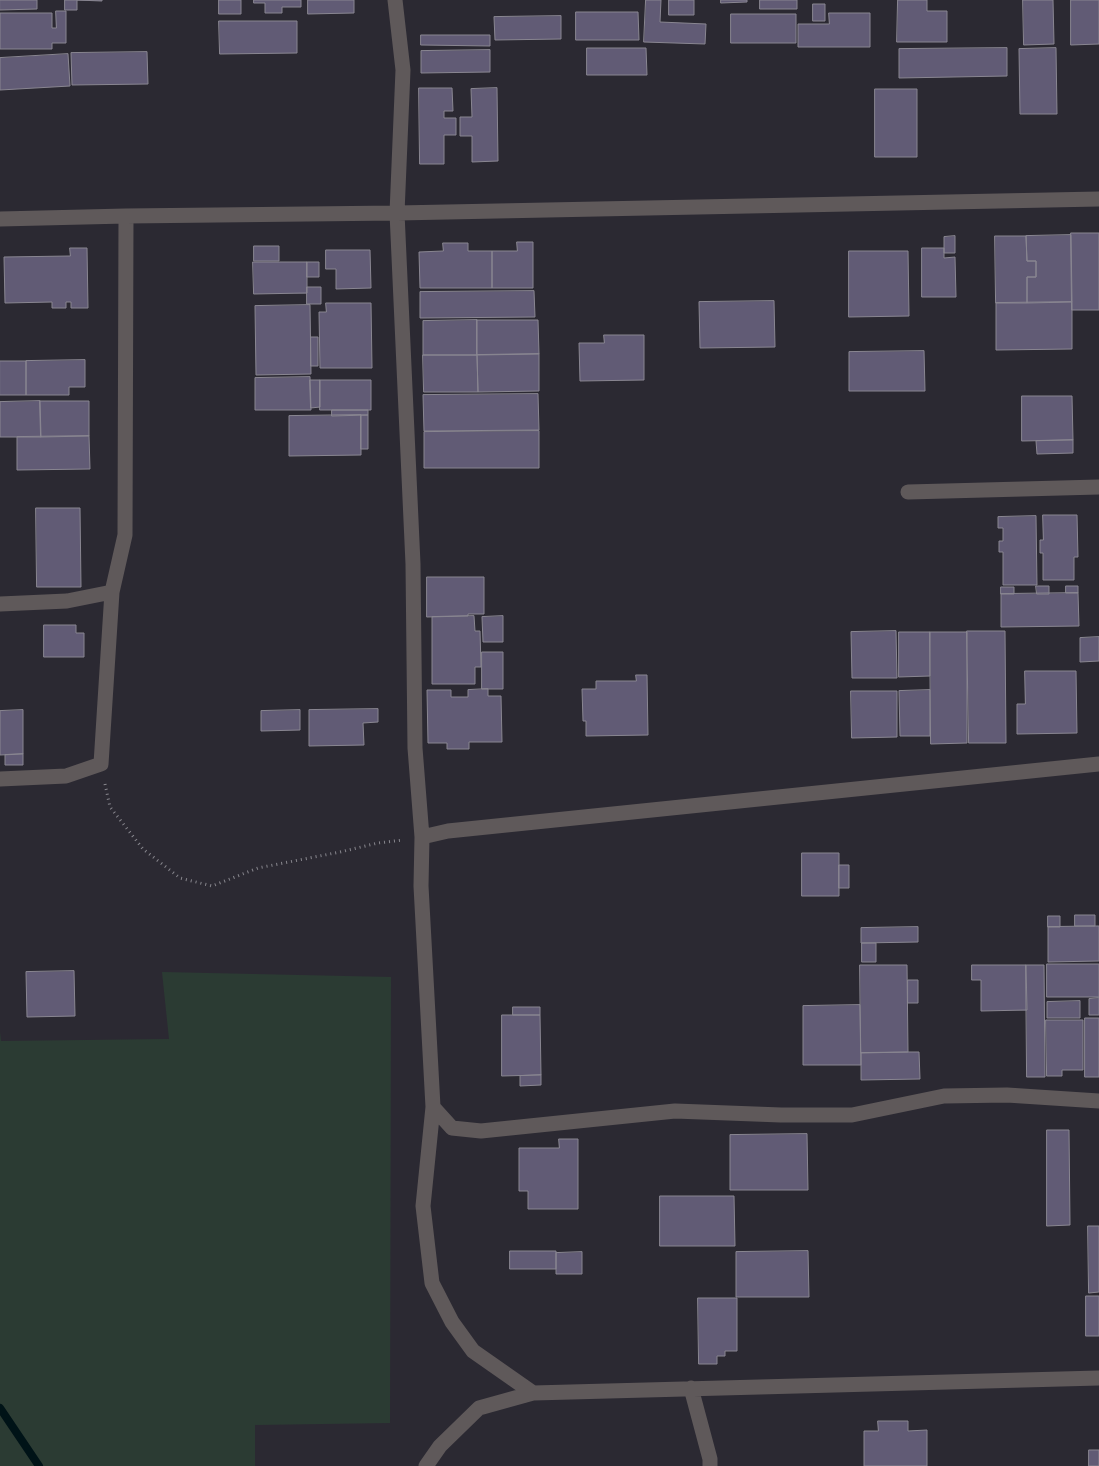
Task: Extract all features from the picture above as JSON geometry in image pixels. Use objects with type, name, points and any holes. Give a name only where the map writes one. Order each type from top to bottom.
[{"type":"street","points":[[395,0],[403,70],[397,213],[413,564],[416,748],[422,837],[421,886],[433,1107],[423,1206],[432,1283],[452,1322],[473,1351],[533,1393]]},
{"type":"street","points":[[0,219],[1099,199]]},
{"type":"street","points":[[0,778],[66,776],[101,764],[112,592],[126,535],[126,216]]},
{"type":"street","points":[[908,492],[1099,487]]},
{"type":"street","points":[[0,604],[67,601],[112,592]]},
{"type":"street","points":[[422,837],[448,832],[1099,764]]},
{"type":"street","points":[[433,1107],[452,1128],[481,1131],[674,1111],[781,1115],[852,1115],[944,1096],[1008,1095],[1099,1101]]},
{"type":"street","points":[[426,1466],[440,1446],[479,1408],[533,1393],[1099,1378]]},
{"type":"street","points":[[691,1388],[710,1459],[710,1466]]},
{"type":"path","points":[[101,764],[110,808],[143,849],[180,878],[212,886],[258,868],[378,843],[422,837]]},
{"type":"green space","points":[[162,972],[391,977],[390,1423],[255,1425],[255,1466],[0,1466],[0,1032],[1,1041],[169,1039]]},
{"type":"building","points":[[0,0],[37,0],[37,9],[0,10]]},
{"type":"building","points":[[65,0],[77,0],[77,10],[65,10]]},
{"type":"building","points":[[219,0],[241,0],[241,14],[219,14]]},
{"type":"building","points":[[254,0],[301,0],[301,7],[282,7],[282,13],[265,13],[265,3],[254,3]]},
{"type":"building","points":[[308,0],[354,0],[354,13],[308,14]]},
{"type":"building","points":[[646,0],[661,0],[660,22],[706,24],[705,44],[644,42]]},
{"type":"building","points":[[669,0],[694,0],[694,15],[669,15]]},
{"type":"building","points":[[721,0],[747,0],[747,2],[721,3]]},
{"type":"building","points":[[760,0],[797,0],[797,9],[760,9]]},
{"type":"building","points":[[898,0],[927,0],[927,11],[947,11],[947,42],[897,42]]},
{"type":"building","points":[[1023,0],[1053,0],[1054,44],[1024,45]]},
{"type":"building","points":[[1071,0],[1099,0],[1099,44],[1071,45]]},
{"type":"building","points":[[813,4],[825,4],[825,21],[813,21]]},
{"type":"building","points":[[56,11],[66,11],[66,43],[52,43],[52,49],[0,49],[0,13],[52,13],[52,28],[56,28]]},
{"type":"building","points":[[576,12],[638,12],[639,40],[576,40]]},
{"type":"building","points":[[829,13],[870,13],[870,47],[798,47],[798,24],[829,24]]},
{"type":"building","points":[[731,14],[796,14],[796,43],[731,43]]},
{"type":"building","points":[[561,16],[561,39],[495,40],[494,17]]},
{"type":"building","points":[[219,21],[297,21],[297,53],[220,54]]},
{"type":"building","points":[[421,35],[490,35],[490,46],[421,45]]},
{"type":"building","points":[[587,48],[646,48],[647,75],[587,75]]},
{"type":"building","points":[[1007,48],[1007,76],[899,78],[899,49]]},
{"type":"building","points":[[1056,48],[1057,114],[1020,114],[1019,49]]},
{"type":"building","points":[[490,50],[490,72],[421,73],[421,51]]},
{"type":"building","points":[[147,52],[148,84],[72,85],[71,53]]},
{"type":"building","points":[[68,54],[70,86],[0,90],[0,58]]},
{"type":"building","points":[[419,88],[452,88],[453,111],[444,111],[444,118],[456,118],[456,135],[444,135],[444,164],[420,164]]},
{"type":"building","points":[[497,88],[498,161],[472,162],[472,136],[460,136],[460,117],[472,117],[471,89]]},
{"type":"building","points":[[875,89],[917,89],[917,157],[875,157]]},
{"type":"building","points":[[1071,233],[1099,233],[1099,310],[1072,310]]},
{"type":"building","points":[[1071,235],[1072,302],[1027,303],[1027,277],[1036,277],[1036,261],[1027,261],[1026,236]]},
{"type":"building","points":[[955,236],[955,253],[944,253],[944,237]]},
{"type":"building","points":[[995,236],[1026,236],[1027,261],[1036,261],[1036,277],[1027,277],[1027,303],[996,303]]},
{"type":"building","points":[[517,242],[533,242],[533,288],[492,288],[492,251],[517,251]]},
{"type":"building","points":[[443,243],[468,243],[468,251],[492,251],[492,288],[420,288],[419,252],[443,251]]},
{"type":"building","points":[[254,246],[279,246],[279,261],[254,261]]},
{"type":"building","points":[[70,248],[87,248],[88,308],[71,308],[71,302],[66,302],[66,308],[52,308],[52,302],[5,303],[4,257],[70,256]]},
{"type":"building","points":[[922,248],[944,248],[944,258],[955,257],[956,297],[922,297]]},
{"type":"building","points":[[326,250],[370,250],[371,288],[336,289],[336,269],[326,269]]},
{"type":"building","points":[[849,251],[908,251],[909,316],[849,317]]},
{"type":"building","points":[[253,262],[307,262],[307,293],[254,294]]},
{"type":"building","points":[[307,262],[319,262],[319,277],[307,277]]},
{"type":"building","points":[[307,287],[321,287],[321,304],[307,304]]},
{"type":"building","points":[[534,291],[535,317],[420,318],[420,292]]},
{"type":"building","points":[[774,301],[775,347],[700,348],[699,302]]},
{"type":"building","points":[[1072,302],[1072,349],[996,350],[996,303]]},
{"type":"building","points":[[326,303],[371,303],[372,368],[320,368],[319,312],[326,312]]},
{"type":"building","points":[[310,305],[311,374],[256,375],[255,306]]},
{"type":"building","points":[[477,320],[477,355],[423,355],[423,321]]},
{"type":"building","points":[[477,320],[538,320],[539,354],[477,355]]},
{"type":"building","points":[[604,335],[644,335],[644,380],[580,381],[579,343],[604,343]]},
{"type":"building","points":[[311,337],[318,337],[318,366],[311,366]]},
{"type":"building","points":[[924,351],[925,391],[849,391],[849,352]]},
{"type":"building","points":[[539,354],[539,391],[478,392],[477,355]]},
{"type":"building","points":[[423,355],[477,355],[478,392],[424,392]]},
{"type":"building","points":[[85,360],[85,387],[69,387],[69,395],[26,395],[26,361]]},
{"type":"building","points":[[0,361],[26,361],[26,395],[0,395]]},
{"type":"building","points":[[310,377],[311,410],[255,410],[255,378]]},
{"type":"building","points":[[310,380],[320,380],[320,407],[311,408]]},
{"type":"building","points":[[320,380],[371,380],[371,410],[320,410]]},
{"type":"building","points":[[538,394],[539,430],[424,431],[423,395]]},
{"type":"building","points":[[1022,396],[1072,396],[1073,440],[1022,441]]},
{"type":"building","points":[[40,401],[89,401],[89,436],[41,437]]},
{"type":"building","points":[[40,401],[41,437],[0,437],[0,402]]},
{"type":"building","points":[[332,410],[368,410],[368,415],[332,416]]},
{"type":"building","points":[[361,415],[368,415],[368,449],[361,449]]},
{"type":"building","points":[[361,415],[361,455],[289,456],[289,416]]},
{"type":"building","points":[[539,431],[539,468],[424,468],[424,432]]},
{"type":"building","points":[[89,436],[90,469],[17,470],[17,437]]},
{"type":"building","points":[[1073,440],[1073,453],[1037,454],[1036,441]]},
{"type":"building","points":[[36,508],[80,508],[81,587],[37,587]]},
{"type":"building","points":[[1043,515],[1077,515],[1078,557],[1074,557],[1074,580],[1043,580],[1043,553],[1040,553],[1040,540],[1043,540]]},
{"type":"building","points":[[1036,516],[1037,585],[1003,585],[1003,552],[999,552],[999,541],[1003,541],[1003,528],[998,528],[998,517]]},
{"type":"building","points":[[427,577],[484,577],[484,614],[427,617]]},
{"type":"building","points":[[1036,586],[1049,586],[1049,594],[1037,594]]},
{"type":"building","points":[[1066,586],[1078,586],[1078,593],[1066,593]]},
{"type":"building","points":[[1001,587],[1014,587],[1014,594],[1001,594]]},
{"type":"building","points":[[1078,593],[1079,626],[1001,627],[1001,594]]},
{"type":"building","points":[[474,616],[475,631],[480,631],[481,667],[475,667],[475,684],[432,684],[432,617]]},
{"type":"building","points":[[503,616],[503,642],[483,642],[482,617]]},
{"type":"building","points":[[44,625],[76,625],[76,633],[84,633],[84,657],[44,657]]},
{"type":"building","points":[[896,631],[897,678],[852,678],[851,632]]},
{"type":"building","points":[[967,631],[1005,631],[1006,743],[969,743]]},
{"type":"building","points":[[899,632],[930,632],[930,676],[899,677]]},
{"type":"building","points":[[930,632],[967,632],[967,743],[931,744]]},
{"type":"building","points":[[1099,637],[1099,661],[1080,662],[1080,638]]},
{"type":"building","points":[[482,652],[503,652],[503,689],[482,689]]},
{"type":"building","points":[[1025,671],[1076,671],[1077,733],[1017,734],[1017,704],[1025,704]]},
{"type":"building","points":[[636,675],[647,675],[648,735],[586,736],[586,721],[583,721],[582,689],[596,689],[596,681],[636,681]]},
{"type":"building","points":[[488,689],[488,696],[501,696],[502,742],[469,742],[469,749],[447,749],[447,743],[428,743],[427,690],[451,690],[451,697],[468,697],[468,690]]},
{"type":"building","points":[[930,690],[930,736],[900,736],[899,691]]},
{"type":"building","points":[[851,691],[897,691],[897,737],[852,738]]},
{"type":"building","points":[[378,709],[378,722],[363,723],[364,745],[309,746],[309,710]]},
{"type":"building","points":[[23,710],[23,754],[0,755],[0,711]]},
{"type":"building","points":[[300,710],[300,730],[261,731],[261,711]]},
{"type":"building","points":[[23,754],[23,765],[5,765],[5,755]]},
{"type":"building","points":[[802,853],[839,853],[839,896],[802,896]]},
{"type":"building","points":[[839,865],[849,865],[849,888],[839,888]]},
{"type":"building","points":[[1075,915],[1095,915],[1095,926],[1075,926]]},
{"type":"building","points":[[1048,916],[1060,916],[1060,927],[1048,927]]},
{"type":"building","points":[[1099,926],[1099,961],[1048,962],[1048,927]]},
{"type":"building","points":[[918,927],[918,942],[861,943],[861,928]]},
{"type":"building","points":[[862,943],[876,943],[876,962],[862,962]]},
{"type":"building","points":[[1047,964],[1099,964],[1099,997],[1047,997]]},
{"type":"building","points":[[860,965],[907,965],[908,1052],[861,1053]]},
{"type":"building","points":[[972,965],[1026,965],[1027,1010],[981,1011],[981,980],[972,980]]},
{"type":"building","points":[[1026,965],[1044,965],[1045,1077],[1027,1077]]},
{"type":"building","points":[[74,971],[75,1016],[27,1017],[26,972]]},
{"type":"building","points":[[908,980],[918,980],[918,1003],[908,1003]]},
{"type":"building","points":[[1099,998],[1099,1015],[1089,1015],[1089,999]]},
{"type":"building","points":[[1080,1001],[1080,1018],[1047,1018],[1047,1002]]},
{"type":"building","points":[[860,1005],[861,1065],[803,1065],[803,1006]]},
{"type":"building","points":[[513,1007],[540,1007],[540,1015],[513,1015]]},
{"type":"building","points":[[502,1015],[540,1015],[541,1075],[502,1076]]},
{"type":"building","points":[[1085,1018],[1099,1018],[1099,1077],[1085,1077]]},
{"type":"building","points":[[1046,1020],[1083,1020],[1083,1070],[1062,1070],[1062,1076],[1047,1076]]},
{"type":"building","points":[[919,1052],[920,1079],[861,1080],[861,1053]]},
{"type":"building","points":[[541,1075],[541,1085],[520,1086],[520,1076]]},
{"type":"building","points":[[1047,1130],[1069,1130],[1070,1225],[1047,1226]]},
{"type":"building","points":[[807,1134],[808,1190],[730,1190],[730,1135]]},
{"type":"building","points":[[559,1139],[578,1139],[578,1209],[528,1209],[528,1191],[519,1191],[519,1148],[559,1148]]},
{"type":"building","points":[[660,1196],[734,1196],[735,1246],[660,1246]]},
{"type":"building","points":[[1088,1226],[1099,1226],[1099,1292],[1089,1293]]},
{"type":"building","points":[[510,1251],[556,1251],[556,1269],[510,1269]]},
{"type":"building","points":[[808,1251],[809,1297],[736,1297],[736,1252]]},
{"type":"building","points":[[582,1252],[582,1274],[556,1274],[556,1253]]},
{"type":"building","points":[[1086,1296],[1099,1296],[1099,1336],[1086,1336]]},
{"type":"building","points":[[698,1298],[737,1298],[737,1351],[725,1351],[725,1356],[717,1356],[717,1364],[699,1364]]},
{"type":"building","points":[[878,1421],[908,1421],[908,1431],[927,1430],[927,1466],[864,1466],[864,1431],[878,1431]]},
{"type":"building","points":[[1089,1450],[1099,1450],[1099,1466],[1089,1466]]},
{"type":"waterway","points":[[0,1408],[39,1466]]}]
